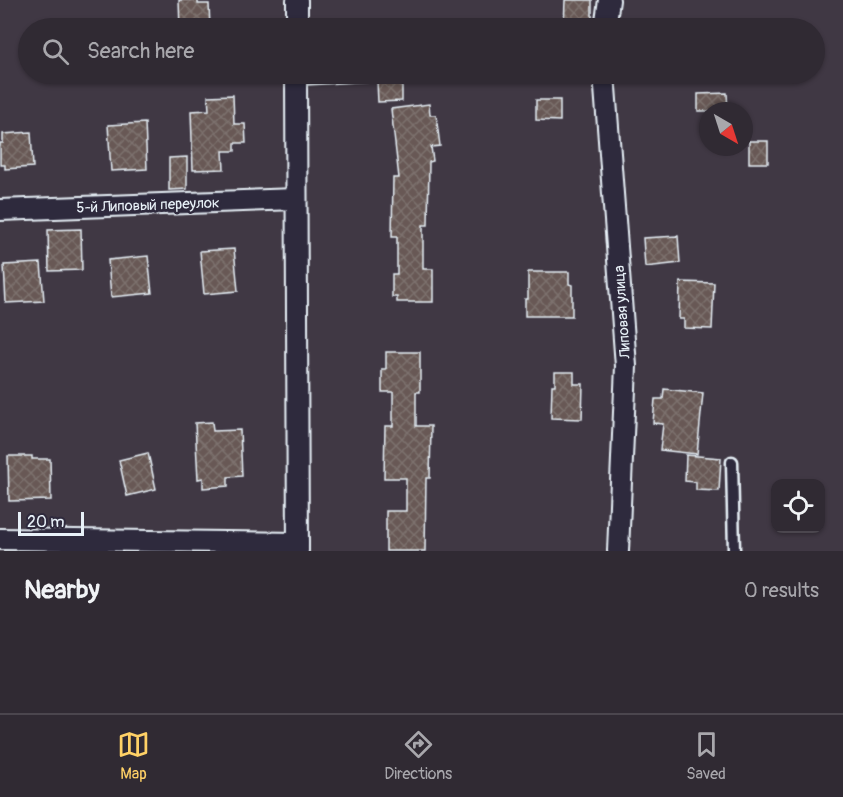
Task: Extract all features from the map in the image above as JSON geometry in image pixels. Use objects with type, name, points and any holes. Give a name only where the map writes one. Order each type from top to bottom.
[{"type":"street","points":[[297,0],[297,18]]},
{"type":"street","points":[[606,18],[609,0]]},
{"type":"street","points":[[0,538],[298,547],[296,84]]},
{"type":"street","name":"Липовая улица","points":[[605,84],[626,366],[618,551]]},
{"type":"street","name":"5-й Липовый переулок","points":[[0,210],[296,199]]},
{"type":"lane","points":[[732,462],[734,551]]},
{"type":"building","points":[[179,0],[198,0],[198,4],[209,4],[210,18],[180,18]]},
{"type":"building","points":[[565,0],[592,0],[592,18],[564,18]]},
{"type":"building","points":[[377,84],[402,84],[402,101],[378,102]]},
{"type":"building","points":[[727,93],[728,102],[699,102],[698,111],[698,94]]},
{"type":"building","points":[[233,95],[234,124],[245,124],[246,143],[235,143],[235,151],[223,151],[224,169],[193,170],[191,111],[209,110],[208,96]]},
{"type":"building","points":[[536,100],[560,100],[560,121],[536,120]]},
{"type":"building","points":[[429,104],[430,115],[436,115],[440,146],[431,147],[433,161],[429,162],[428,225],[423,225],[423,269],[433,269],[433,302],[397,302],[397,297],[392,297],[392,274],[397,274],[397,237],[392,237],[393,178],[399,178],[391,109]]},
{"type":"building","points":[[145,123],[147,169],[111,171],[108,125]]},
{"type":"building","points":[[31,132],[33,167],[5,169],[5,165],[0,165],[0,143],[3,143],[3,134]]},
{"type":"building","points":[[753,141],[768,141],[768,163],[749,163],[749,156],[753,156]]},
{"type":"building","points":[[187,157],[187,189],[169,190],[169,158]]},
{"type":"building","points":[[81,229],[82,270],[49,271],[48,230]]},
{"type":"building","points":[[678,236],[680,263],[645,267],[643,238]]},
{"type":"building","points":[[234,249],[238,291],[204,294],[200,251]]},
{"type":"building","points":[[148,256],[152,293],[111,297],[108,260]]},
{"type":"building","points":[[41,263],[44,301],[6,303],[4,265]]},
{"type":"building","points":[[528,272],[569,272],[569,284],[572,285],[572,316],[525,316],[525,299],[528,299]]},
{"type":"building","points":[[680,282],[714,283],[712,329],[684,328],[684,319],[679,319]]},
{"type":"building","points":[[386,352],[420,352],[420,392],[416,392],[416,426],[431,426],[430,478],[426,478],[425,551],[386,551],[386,511],[406,511],[406,478],[384,478],[385,426],[393,426],[393,392],[382,392],[382,369],[386,369]]},
{"type":"building","points":[[555,372],[574,372],[574,384],[583,384],[582,419],[551,418],[552,385],[555,385]]},
{"type":"building","points":[[664,389],[703,393],[697,454],[660,450],[663,424],[653,423],[655,399],[663,399]]},
{"type":"building","points":[[212,422],[213,431],[240,430],[242,476],[228,477],[228,486],[203,488],[203,478],[198,479],[195,423]]},
{"type":"building","points":[[148,453],[156,489],[127,496],[119,460]]},
{"type":"building","points":[[686,455],[721,458],[719,491],[696,490],[696,482],[685,481]]},
{"type":"building","points":[[8,456],[50,459],[51,500],[9,501]]}]
